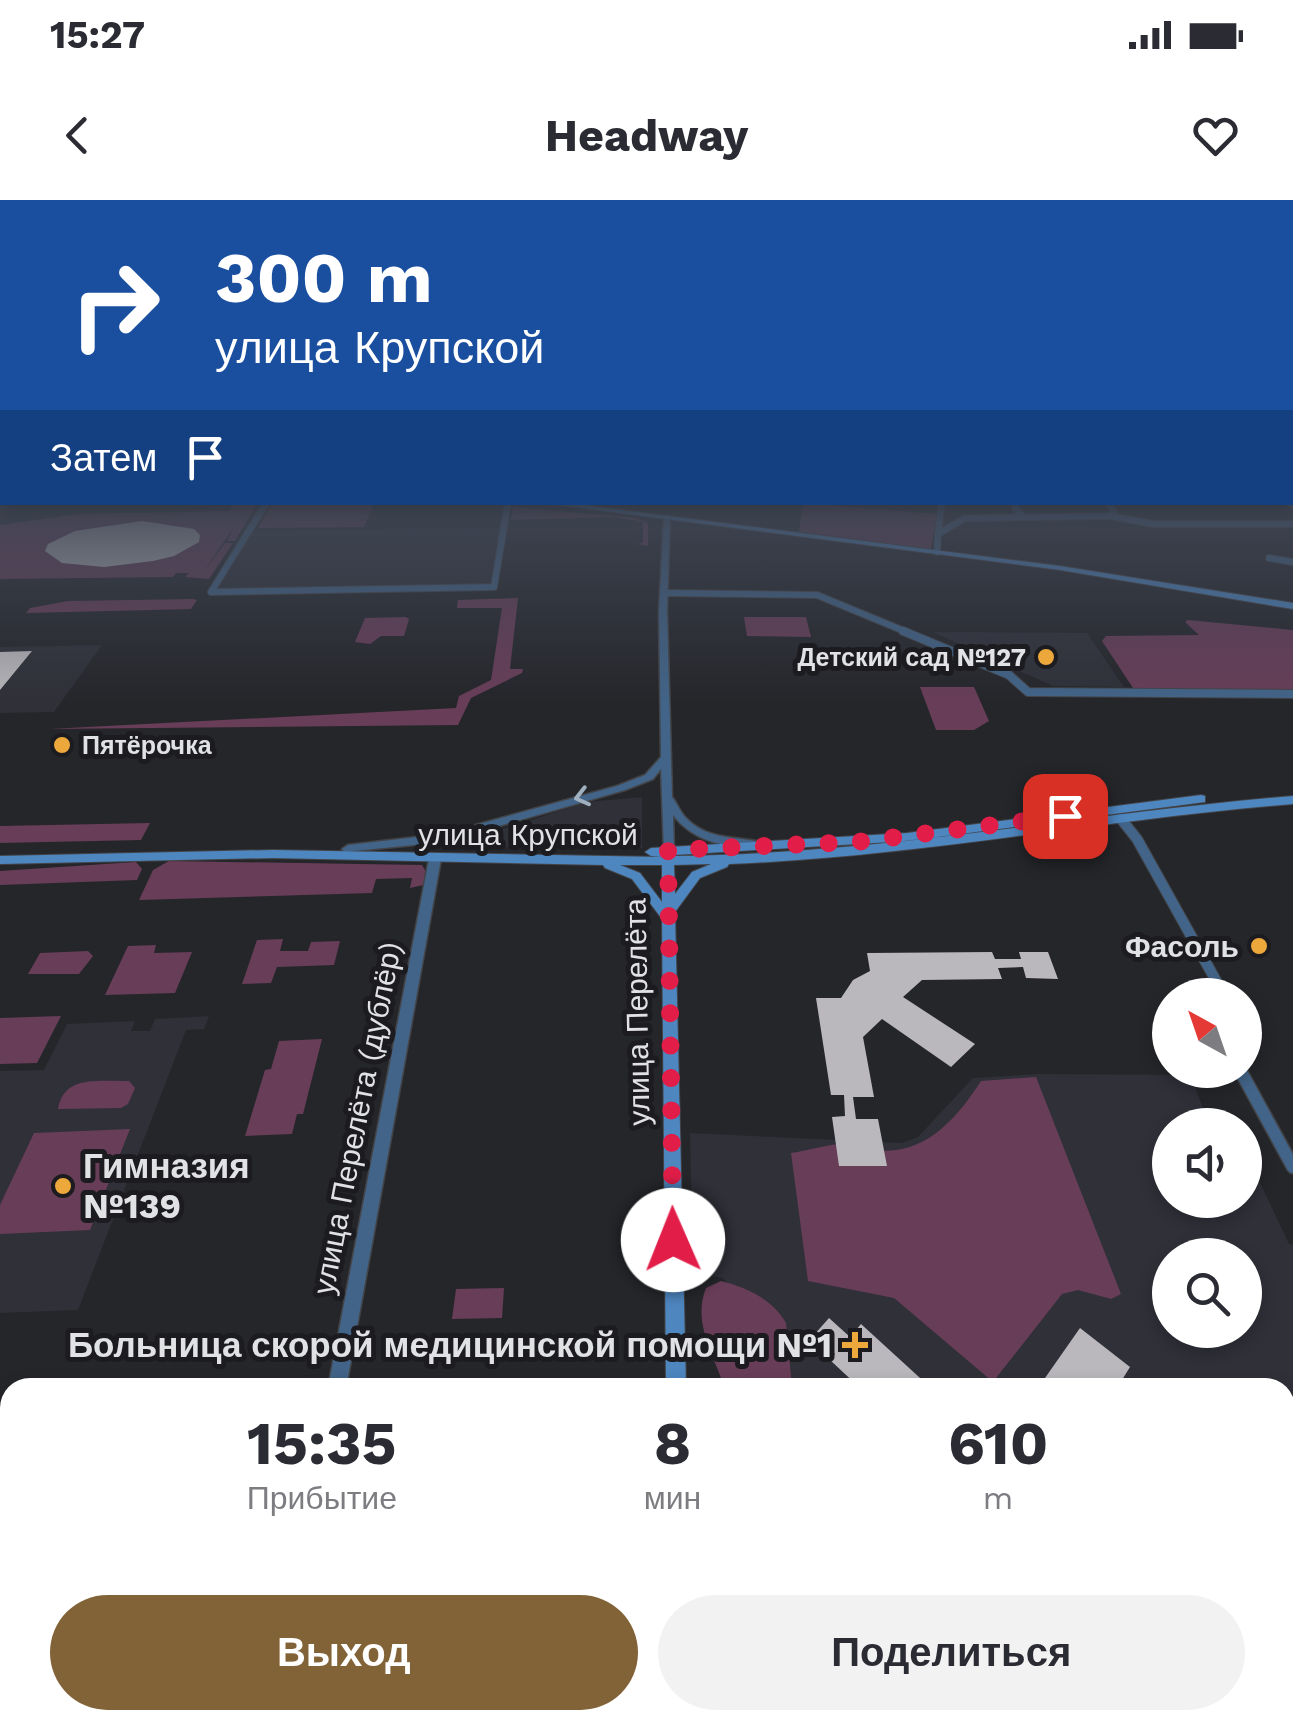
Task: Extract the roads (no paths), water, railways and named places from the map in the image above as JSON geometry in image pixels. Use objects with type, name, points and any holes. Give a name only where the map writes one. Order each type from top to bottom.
[{"type":"main road","points":[[1001,560],[1293,606]]},
{"type":"main road","name":"улица Крупской","points":[[0,857],[273,854],[586,861],[907,837],[1293,792]]},
{"type":"main road","name":"улица Крупской","points":[[0,857],[348,849],[743,859],[914,847],[1116,814],[1293,800]]},
{"type":"main road","name":"улица Перелёта","points":[[668,855],[676,1378]]},
{"type":"main road","points":[[668,920],[678,896],[696,875],[743,859]]},
{"type":"main road","points":[[586,861],[614,866],[636,876],[655,897],[668,920]]},
{"type":"street","points":[[231,560],[211,592],[494,588],[499,560]]},
{"type":"street","name":"улица Перелёта","points":[[665,560],[668,855]]},
{"type":"street","points":[[664,593],[817,595],[1010,675],[1022,682],[1028,692],[1293,694]]},
{"type":"street","points":[[348,849],[444,838],[621,788],[649,776],[666,756]]},
{"type":"street","points":[[668,792],[678,816],[698,834],[727,842],[784,847]]},
{"type":"street","points":[[1116,814],[1137,839],[1215,978]]},
{"type":"street","name":"улица Перелёта (дублёр)","points":[[339,1378],[435,859]]},
{"type":"street","points":[[1250,1088],[1293,1167]]},
{"type":"place","name":"Детский сад №127","points":[[1046,657]]},
{"type":"place","name":"Пятёрочка","points":[[62,745]]},
{"type":"place","name":"Фасоль","points":[[1259,946]]},
{"type":"place","name":"Гимназия №139","points":[[63,1186]]},
{"type":"place","name":"Больница скорой медицинской помощи №1","points":[[855,1345]]}]
